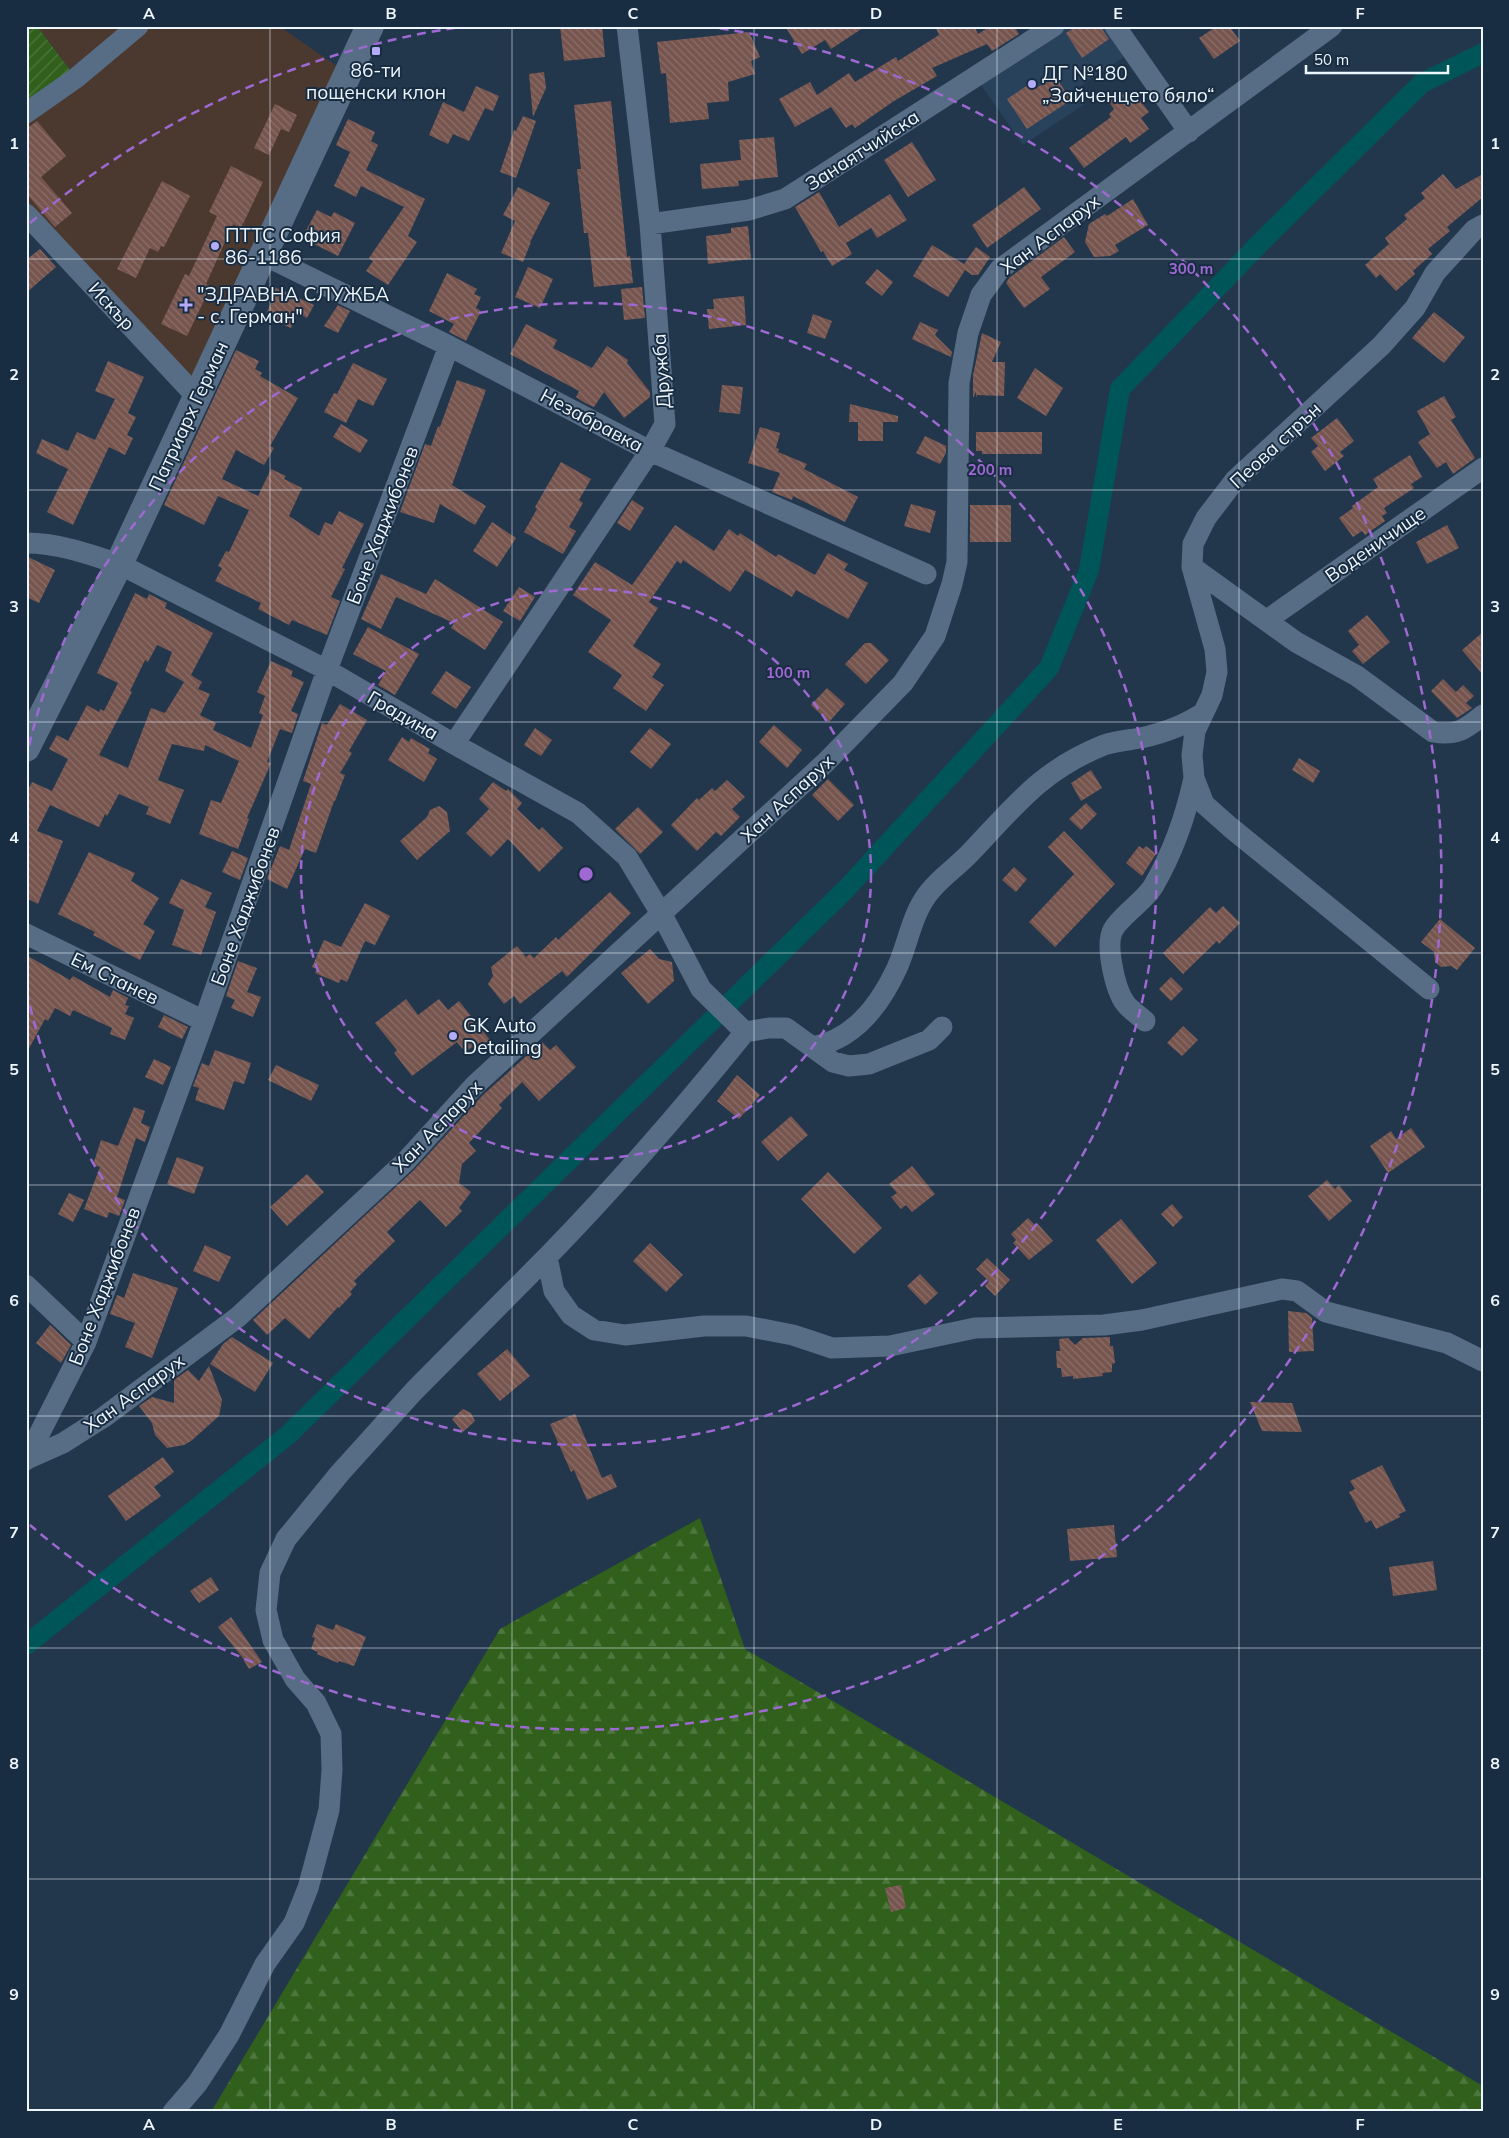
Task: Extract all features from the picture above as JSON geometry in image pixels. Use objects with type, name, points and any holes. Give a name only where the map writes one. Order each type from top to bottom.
[{"type":"street","points":[[26,113],[76,78],[138,26]]},
{"type":"street","name":"Патриарх Герман","points":[[26,748],[119,564],[370,26]]},
{"type":"street","name":"Дружба","points":[[454,744],[650,450],[665,424],[650,224],[627,26]]},
{"type":"street","name":"Занаятчийска","points":[[650,224],[749,210],[785,199],[1054,26]]},
{"type":"street","points":[[1116,26],[1189,132]]},
{"type":"street","name":"Хан Аспарух","points":[[27,1459],[63,1443],[104,1417],[238,1317],[406,1161],[474,1086],[662,915],[826,762],[903,683],[935,636],[957,562],[959,383],[968,333],[981,295],[1000,269],[1332,26]]},
{"type":"street","name":"Искър","points":[[26,214],[197,397]]},
{"type":"street","name":"Пеова стрън","points":[[1194,778],[1192,755],[1195,731],[1212,695],[1217,672],[1216,649],[1192,567],[1194,544],[1206,518],[1235,480],[1380,346],[1415,308],[1435,273],[1474,230],[1483,224]]},
{"type":"street","name":"Незабравка","points":[[264,255],[449,346],[650,450],[926,574]]},
{"type":"street","name":"Боне Хаджибонев","points":[[27,1459],[86,1342],[204,1022],[327,670],[449,346]]},
{"type":"street","name":"Воденичище","points":[[1267,620],[1483,468]]},
{"type":"street","name":"Градина","points":[[26,543],[40,543],[83,552],[119,564],[327,670],[578,813],[626,857],[662,915],[701,989],[745,1032]]},
{"type":"street","points":[[1192,567],[1296,642],[1357,676],[1434,732],[1446,734],[1462,731],[1483,715]]},
{"type":"street","points":[[812,1047],[838,1039],[853,1030],[866,1016],[881,996],[897,968],[915,918],[926,896],[943,876],[969,854],[1021,798],[1060,766],[1105,745],[1148,736],[1186,724],[1203,713]]},
{"type":"street","points":[[1194,778],[1204,804],[1230,828],[1430,989]]},
{"type":"street","points":[[1145,1021],[1124,1002],[1115,978],[1109,952],[1113,930],[1154,887],[1177,838],[1188,805],[1194,778]]},
{"type":"street","name":"Ем Станев","points":[[26,934],[204,1022]]},
{"type":"street","points":[[173,2112],[197,2084],[229,2035],[265,1964],[294,1923],[308,1888],[329,1810],[332,1770],[331,1734],[316,1703],[295,1679],[273,1640],[266,1610],[270,1573],[286,1540],[340,1473],[414,1391],[607,1196],[688,1103],[745,1032],[769,1028],[786,1028],[833,1062],[850,1066],[869,1064],[929,1040],[942,1026]]},
{"type":"street","points":[[547,1257],[554,1291],[571,1315],[594,1330],[625,1335],[704,1326],[746,1326],[793,1335],[832,1348],[890,1346],[975,1328],[1104,1325],[1142,1320],[1282,1289],[1297,1291],[1326,1312],[1447,1343],[1483,1361]]},
{"type":"street","points":[[26,1285],[86,1342]]},
{"type":"shaded area","points":[[37,26],[279,26],[348,74],[197,397],[26,214],[26,113],[76,78]]},
{"type":"shaded area","name":"ДГ №180 „Зайченцето бяло“","points":[[1059,26],[1109,26],[1128,54],[1076,89],[1085,104],[1023,145],[977,79]]},
{"type":"green space","points":[[26,26],[37,26],[76,78],[26,113]]},
{"type":"green space","points":[[700,1518],[745,1649],[1483,2086],[1483,2112],[211,2112],[500,1629]]},
{"type":"building","points":[[560,26],[602,26],[605,57],[564,61]]},
{"type":"building","points":[[785,26],[866,26],[831,49],[825,40],[802,54]]},
{"type":"building","points":[[935,26],[974,26],[978,34],[991,26],[1014,26],[1019,34],[992,51],[987,44],[932,68],[937,76],[894,101],[855,128],[852,124],[846,128],[831,107],[795,127],[779,99],[810,82],[817,95],[849,73],[855,82],[896,57],[898,61],[939,35]]},
{"type":"building","points":[[1077,26],[1100,26],[1109,39],[1082,58],[1066,33]]},
{"type":"building","points":[[1217,26],[1229,26],[1240,41],[1214,59],[1199,38]]},
{"type":"building","points":[[749,32],[760,57],[751,61],[755,74],[728,82],[729,101],[707,103],[709,119],[670,123],[666,73],[661,74],[657,42]]},
{"type":"building","points":[[544,72],[546,88],[533,117],[529,74]]},
{"type":"building","points":[[1055,76],[1071,100],[1027,129],[1007,99],[1031,83],[1035,89]]},
{"type":"building","points":[[476,86],[499,96],[493,111],[485,108],[469,141],[453,134],[448,144],[429,135],[443,102],[464,112]]},
{"type":"building","points":[[1122,92],[1128,100],[1135,94],[1149,112],[1141,118],[1149,129],[1130,143],[1126,137],[1084,168],[1069,148],[1111,117],[1109,114],[1114,109],[1109,102]]},
{"type":"building","points":[[611,101],[627,257],[630,256],[633,283],[594,287],[588,233],[584,233],[577,169],[581,169],[574,105]]},
{"type":"building","points":[[275,104],[297,115],[289,132],[281,129],[269,155],[254,148]]},
{"type":"building","points":[[523,116],[536,121],[516,178],[500,172],[514,130],[516,131]]},
{"type":"building","points":[[348,119],[375,132],[371,141],[378,145],[366,170],[425,199],[408,236],[417,242],[388,285],[366,271],[373,261],[369,258],[404,207],[361,186],[356,197],[334,186],[350,152],[336,145]]},
{"type":"building","points":[[37,121],[66,156],[41,177],[72,213],[55,227],[26,193],[26,129]]},
{"type":"building","points":[[774,137],[778,177],[738,181],[739,186],[702,189],[700,164],[741,160],[739,140]]},
{"type":"building","points":[[912,142],[936,180],[908,197],[884,160]]},
{"type":"building","points":[[231,166],[263,182],[241,228],[233,224],[206,284],[211,286],[187,336],[161,324],[185,274],[189,276],[217,216],[209,212]]},
{"type":"building","points":[[1443,174],[1456,189],[1483,174],[1483,197],[1447,227],[1450,231],[1428,249],[1432,254],[1413,271],[1415,274],[1396,291],[1380,274],[1376,278],[1365,265],[1389,244],[1385,238],[1407,219],[1404,215],[1425,198],[1421,193]]},
{"type":"building","points":[[162,181],[190,196],[164,247],[161,246],[158,252],[150,248],[136,278],[117,269]]},
{"type":"building","points":[[518,187],[550,203],[530,242],[523,262],[501,253],[515,221],[503,215]]},
{"type":"building","points":[[1024,187],[1041,209],[987,248],[972,225]]},
{"type":"building","points":[[819,192],[839,227],[890,194],[907,220],[877,238],[871,228],[846,243],[852,254],[832,266],[823,251],[821,252],[795,207]]},
{"type":"building","points":[[1133,199],[1148,225],[1115,245],[1119,251],[1110,256],[1094,257],[1085,242],[1089,224],[1105,214],[1107,216]]},
{"type":"building","points":[[317,210],[331,217],[334,212],[355,223],[338,256],[302,238]]},
{"type":"building","points":[[748,226],[751,259],[708,264],[706,236],[731,233],[731,228]]},
{"type":"building","points":[[1064,237],[1075,252],[1041,277],[1050,289],[1024,308],[1006,283],[1009,278]]},
{"type":"building","points":[[932,245],[964,264],[976,247],[990,257],[978,275],[972,275],[965,270],[948,297],[913,276]]},
{"type":"building","points":[[40,249],[56,267],[26,293],[26,260]]},
{"type":"building","points":[[528,267],[553,279],[540,308],[515,297]]},
{"type":"building","points":[[877,269],[893,282],[882,296],[865,283]]},
{"type":"building","points":[[447,273],[477,289],[474,294],[481,297],[476,308],[481,311],[466,341],[449,332],[454,324],[429,311]]},
{"type":"building","points":[[270,285],[314,305],[307,318],[298,313],[291,328],[275,321],[277,316],[267,312],[272,301],[264,297]]},
{"type":"building","points":[[642,287],[645,318],[624,320],[621,289]]},
{"type":"building","points":[[744,296],[746,325],[709,329],[707,309],[714,309],[713,299]]},
{"type":"building","points":[[338,305],[350,311],[338,333],[324,326]]},
{"type":"building","points":[[1434,312],[1465,337],[1444,363],[1412,338]]},
{"type":"building","points":[[813,314],[832,321],[825,339],[807,333]]},
{"type":"building","points":[[920,322],[938,330],[935,335],[952,352],[951,357],[912,339]]},
{"type":"building","points":[[526,324],[557,340],[553,348],[592,368],[607,346],[628,360],[627,363],[650,392],[650,397],[624,418],[604,392],[594,407],[585,403],[576,397],[579,391],[510,354]]},
{"type":"building","points":[[982,333],[1001,342],[992,362],[1005,362],[1004,396],[977,395],[976,398],[976,392],[973,398],[973,375]]},
{"type":"building","points":[[236,350],[259,361],[255,369],[262,373],[260,376],[298,398],[270,446],[274,448],[264,465],[236,450],[222,479],[258,496],[271,469],[286,476],[284,479],[302,488],[289,516],[319,536],[325,522],[332,525],[339,511],[364,524],[342,568],[345,569],[331,597],[340,601],[327,635],[292,620],[289,625],[258,609],[261,603],[215,581],[222,568],[218,566],[226,551],[229,552],[249,510],[218,496],[204,525],[164,505]]},
{"type":"building","points":[[108,361],[144,377],[128,413],[136,417],[127,435],[133,438],[125,455],[109,447],[73,525],[47,512],[68,469],[36,453],[42,439],[68,451],[77,432],[95,440],[115,399],[95,391]]},
{"type":"building","points":[[353,363],[387,379],[373,406],[358,399],[346,423],[324,412],[334,393],[337,394]]},
{"type":"building","points":[[1035,368],[1063,388],[1046,416],[1017,398]]},
{"type":"building","points":[[457,380],[486,390],[452,485],[486,506],[475,525],[440,504],[434,523],[400,512],[425,444],[431,446]]},
{"type":"building","points":[[722,385],[743,387],[740,414],[719,412]]},
{"type":"building","points":[[1444,396],[1456,417],[1451,420],[1475,458],[1453,474],[1446,462],[1437,468],[1418,442],[1430,434],[1417,411]]},
{"type":"building","points":[[850,404],[898,416],[898,422],[883,422],[883,441],[858,441],[858,422],[849,422]]},
{"type":"building","points":[[1337,418],[1354,441],[1340,452],[1344,456],[1325,471],[1311,452],[1318,446],[1311,438]]},
{"type":"building","points":[[341,424],[368,440],[360,453],[333,437]]},
{"type":"building","points":[[760,427],[780,433],[776,448],[779,449],[778,452],[807,464],[804,469],[858,497],[845,522],[793,496],[792,500],[772,492],[780,473],[748,463]]},
{"type":"building","points":[[976,432],[1042,432],[1042,454],[982,454],[982,451],[976,451]]},
{"type":"building","points":[[925,436],[946,446],[946,453],[940,464],[916,453]]},
{"type":"building","points":[[1410,455],[1422,477],[1411,484],[1414,488],[1384,508],[1387,513],[1382,516],[1385,521],[1365,535],[1362,531],[1353,537],[1339,518],[1378,487],[1373,479]]},
{"type":"building","points":[[561,462],[591,479],[579,500],[583,503],[569,527],[576,531],[563,554],[524,532],[537,509],[535,507]]},
{"type":"building","points":[[632,500],[644,508],[630,531],[617,523]]},
{"type":"building","points":[[911,504],[936,511],[930,533],[904,526]]},
{"type":"building","points":[[970,505],[1011,505],[1011,542],[970,542]]},
{"type":"building","points":[[492,522],[516,538],[497,567],[473,551]]},
{"type":"building","points":[[675,525],[714,551],[729,529],[738,536],[740,533],[776,557],[778,554],[815,575],[828,553],[848,564],[844,570],[868,583],[848,619],[796,590],[792,597],[745,570],[730,592],[683,560],[681,564],[677,561],[649,602],[658,608],[633,646],[661,664],[652,677],[664,685],[646,711],[613,688],[622,675],[588,652],[611,620],[573,595],[595,562],[632,585]]},
{"type":"building","points":[[1447,525],[1459,548],[1427,564],[1416,542]]},
{"type":"building","points":[[26,556],[55,570],[39,603],[26,597]]},
{"type":"building","points":[[381,574],[426,594],[435,579],[503,622],[485,650],[451,628],[454,623],[396,597],[381,629],[361,619]]},
{"type":"building","points":[[519,587],[535,597],[520,621],[503,611]]},
{"type":"building","points":[[135,593],[147,599],[149,594],[167,603],[165,608],[213,633],[191,675],[202,682],[198,689],[210,694],[200,715],[216,723],[213,730],[251,748],[263,715],[259,713],[265,696],[257,692],[271,661],[293,671],[291,676],[304,682],[291,711],[298,714],[292,733],[280,729],[267,762],[271,763],[247,818],[249,819],[238,849],[199,834],[211,800],[221,803],[239,761],[205,745],[204,751],[172,744],[158,780],[184,790],[170,824],[146,814],[149,807],[119,794],[107,816],[105,814],[99,827],[50,805],[37,831],[63,841],[38,904],[26,898],[26,794],[32,782],[52,791],[68,759],[49,749],[57,735],[68,741],[87,705],[99,712],[100,709],[104,711],[118,683],[97,673]],"holes":[[[157,645],[172,652],[165,671],[184,682],[165,713],[151,708],[128,768],[99,755],[132,692],[130,691],[145,660],[148,662]]]},
{"type":"building","points":[[1367,615],[1390,642],[1363,664],[1352,651],[1359,645],[1348,631]]},
{"type":"building","points":[[368,627],[419,654],[395,695],[378,685],[386,671],[353,654]]},
{"type":"building","points":[[1483,632],[1483,675],[1462,650]]},
{"type":"building","points":[[865,643],[871,643],[889,660],[866,684],[845,664]]},
{"type":"building","points":[[446,671],[471,687],[456,709],[431,693]]},
{"type":"building","points":[[1443,679],[1456,692],[1463,685],[1474,696],[1466,703],[1472,708],[1457,718],[1431,691]]},
{"type":"building","points":[[827,688],[845,704],[829,722],[811,705]]},
{"type":"building","points":[[340,704],[367,720],[349,751],[352,753],[340,773],[345,775],[316,853],[305,849],[287,889],[267,879],[280,846],[289,850],[311,784],[303,781],[322,723],[327,725]]},
{"type":"building","points":[[774,725],[802,750],[787,768],[759,742]]},
{"type":"building","points":[[535,728],[552,740],[541,756],[524,745]]},
{"type":"building","points":[[650,728],[671,744],[651,769],[630,752]]},
{"type":"building","points":[[402,737],[409,742],[411,738],[430,749],[428,753],[437,759],[424,782],[388,760]]},
{"type":"building","points":[[1299,758],[1320,771],[1313,783],[1292,770]]},
{"type":"building","points":[[1091,770],[1102,788],[1081,801],[1071,783]]},
{"type":"building","points":[[828,779],[854,805],[838,821],[812,795]]},
{"type":"building","points":[[727,780],[745,797],[732,809],[740,817],[721,836],[716,832],[697,851],[671,825],[697,798],[699,800],[712,788],[715,791]]},
{"type":"building","points":[[493,782],[506,791],[508,789],[522,803],[517,809],[539,830],[542,827],[563,848],[539,872],[508,839],[491,857],[466,833],[489,809],[479,799]]},
{"type":"building","points":[[1086,803],[1097,814],[1081,830],[1069,819]]},
{"type":"building","points":[[439,806],[447,812],[450,831],[417,860],[400,841],[427,817],[430,810]]},
{"type":"building","points":[[638,807],[663,832],[640,854],[615,829]]},
{"type":"building","points":[[1064,831],[1115,884],[1055,947],[1029,922],[1074,874],[1048,847]]},
{"type":"building","points":[[1139,846],[1143,849],[1146,846],[1156,854],[1142,876],[1126,863]]},
{"type":"building","points":[[232,851],[248,858],[240,880],[222,872]]},
{"type":"building","points":[[89,852],[135,873],[131,881],[159,898],[143,924],[155,931],[140,960],[93,935],[95,932],[58,914]]},
{"type":"building","points":[[1014,867],[1027,879],[1016,892],[1002,880]]},
{"type":"building","points":[[181,879],[212,893],[205,907],[216,912],[201,955],[172,945],[184,910],[169,903]]},
{"type":"building","points":[[610,892],[631,913],[567,977],[562,971],[520,1004],[514,996],[504,1004],[488,984],[493,976],[491,967],[517,946],[526,957],[530,954],[534,958],[556,937],[558,940]]},
{"type":"building","points":[[365,903],[390,916],[375,945],[365,941],[347,982],[341,979],[339,983],[315,973],[317,969],[312,967],[324,940],[341,947]]},
{"type":"building","points":[[1223,906],[1240,923],[1219,944],[1217,941],[1183,974],[1163,953],[1210,907],[1216,913]]},
{"type":"building","points":[[1440,919],[1475,948],[1457,970],[1451,966],[1441,967],[1435,962],[1434,952],[1421,942]]},
{"type":"building","points":[[650,949],[659,959],[672,962],[674,981],[648,1004],[621,973]]},
{"type":"building","points":[[26,955],[70,980],[73,976],[110,997],[113,990],[128,998],[125,1005],[129,1006],[125,1014],[134,1018],[125,1040],[110,1034],[112,1028],[73,1010],[70,1016],[55,1008],[48,1021],[45,1019],[26,1054]]},
{"type":"building","points":[[238,961],[257,968],[247,992],[261,997],[253,1017],[231,1008],[235,1000],[226,996]]},
{"type":"building","points":[[1171,977],[1183,989],[1171,1001],[1159,989]]},
{"type":"building","points":[[406,999],[418,1015],[439,999],[448,1010],[459,1001],[490,1040],[475,1051],[472,1047],[465,1052],[457,1042],[412,1076],[394,1053],[397,1050],[375,1023]]},
{"type":"building","points":[[164,1015],[188,1027],[182,1039],[158,1027]]},
{"type":"building","points":[[1183,1026],[1198,1040],[1182,1056],[1167,1043]]},
{"type":"building","points":[[542,1042],[550,1050],[556,1045],[576,1067],[539,1101],[522,1082],[499,1105],[502,1108],[469,1143],[476,1151],[462,1164],[459,1183],[471,1192],[459,1208],[462,1211],[446,1227],[420,1200],[387,1232],[395,1241],[354,1281],[357,1284],[350,1292],[352,1294],[309,1339],[285,1318],[267,1335],[253,1320],[414,1170],[483,1095]]},
{"type":"building","points":[[215,1050],[251,1063],[244,1084],[234,1081],[224,1110],[195,1100],[199,1088],[193,1086],[202,1063],[209,1066]]},
{"type":"building","points":[[154,1059],[171,1067],[163,1085],[145,1077]]},
{"type":"building","points":[[276,1065],[319,1085],[311,1101],[268,1080]]},
{"type":"building","points":[[737,1075],[760,1095],[739,1119],[717,1101]]},
{"type":"building","points":[[134,1107],[145,1111],[141,1123],[150,1127],[145,1142],[136,1138],[117,1197],[125,1200],[119,1216],[109,1212],[107,1218],[84,1209],[100,1167],[93,1165],[101,1140],[118,1146]]},
{"type":"building","points":[[791,1116],[808,1135],[778,1161],[761,1142]]},
{"type":"building","points":[[1411,1128],[1425,1147],[1388,1173],[1370,1146],[1391,1131],[1396,1139]]},
{"type":"building","points":[[177,1157],[204,1167],[194,1194],[167,1184]]},
{"type":"building","points":[[912,1166],[935,1194],[912,1212],[906,1205],[901,1209],[891,1197],[897,1193],[889,1184]]},
{"type":"building","points":[[828,1172],[882,1228],[854,1254],[801,1199]]},
{"type":"building","points":[[307,1174],[324,1192],[287,1226],[270,1207]]},
{"type":"building","points":[[1327,1180],[1335,1189],[1339,1185],[1352,1201],[1329,1221],[1308,1196]]},
{"type":"building","points":[[69,1193],[84,1200],[73,1222],[58,1214]]},
{"type":"building","points":[[1172,1204],[1183,1217],[1173,1227],[1161,1214]]},
{"type":"building","points":[[1028,1218],[1035,1225],[1037,1223],[1053,1241],[1029,1260],[1013,1243],[1016,1240],[1011,1234]]},
{"type":"building","points":[[1121,1219],[1157,1263],[1132,1284],[1096,1240]]},
{"type":"building","points":[[650,1243],[683,1275],[666,1292],[633,1261]]},
{"type":"building","points":[[205,1245],[231,1257],[219,1282],[193,1271]]},
{"type":"building","points":[[987,1258],[1010,1280],[995,1296],[985,1286],[989,1281],[976,1269]]},
{"type":"building","points":[[133,1273],[178,1288],[152,1358],[125,1347],[135,1323],[110,1314],[117,1295],[124,1298]]},
{"type":"building","points":[[920,1274],[938,1293],[925,1305],[907,1286]]},
{"type":"building","points":[[1288,1311],[1306,1313],[1312,1318],[1314,1351],[1289,1352]]},
{"type":"building","points":[[50,1325],[71,1345],[61,1363],[36,1343]]},
{"type":"building","points":[[232,1337],[273,1363],[255,1392],[210,1364],[223,1344]]},
{"type":"building","points":[[1110,1337],[1110,1346],[1113,1346],[1115,1363],[1112,1364],[1112,1372],[1102,1373],[1103,1376],[1073,1379],[1073,1376],[1062,1377],[1061,1368],[1057,1368],[1056,1351],[1060,1351],[1059,1339],[1068,1338],[1075,1345],[1083,1338]]},
{"type":"building","points":[[507,1349],[530,1376],[500,1401],[477,1374]]},
{"type":"building","points":[[209,1366],[222,1400],[219,1416],[191,1441],[184,1445],[167,1448],[155,1435],[152,1423],[139,1406],[152,1397],[174,1403],[174,1380],[188,1370],[199,1381]]},
{"type":"building","points":[[1250,1402],[1292,1403],[1302,1432],[1262,1431]]},
{"type":"building","points":[[463,1409],[471,1413],[475,1421],[463,1432],[452,1419]]},
{"type":"building","points":[[575,1414],[602,1478],[611,1474],[617,1487],[587,1500],[574,1470],[571,1472],[550,1424]]},
{"type":"building","points":[[163,1457],[174,1472],[154,1487],[161,1496],[126,1521],[108,1496]]},
{"type":"building","points":[[1382,1465],[1406,1511],[1399,1514],[1400,1517],[1376,1529],[1371,1520],[1366,1523],[1349,1492],[1355,1489],[1350,1481]]},
{"type":"building","points":[[1114,1525],[1117,1557],[1070,1561],[1067,1529]]},
{"type":"building","points":[[1433,1561],[1437,1590],[1393,1596],[1389,1567]]},
{"type":"building","points":[[211,1577],[219,1590],[199,1603],[190,1591]]},
{"type":"building","points":[[231,1617],[262,1662],[249,1669],[218,1627]]},
{"type":"building","points":[[317,1624],[333,1630],[336,1624],[366,1637],[354,1666],[339,1661],[338,1663],[317,1654],[318,1652],[311,1649],[315,1638],[312,1637]]},
{"type":"building","points":[[901,1885],[906,1908],[891,1912],[885,1888]]},
{"type":"waterway","points":[[26,1645],[288,1435],[847,888],[1049,668],[1089,570],[1120,389],[1259,244],[1422,83],[1483,53]]},
{"type":"place","name":"86-ти пощенски клон","points":[[376,51]]},
{"type":"place","name":"ДГ №180 „Зайченцето бяло“","points":[[1032,84]]},
{"type":"place","name":"ПТТС София 86-1186","points":[[215,246]]},
{"type":"place","name":"\"ЗДРАВНА СЛУЖБА - с. Герман\"","points":[[186,305]]},
{"type":"place","name":"GK Auto Detailing","points":[[453,1036]]}]
